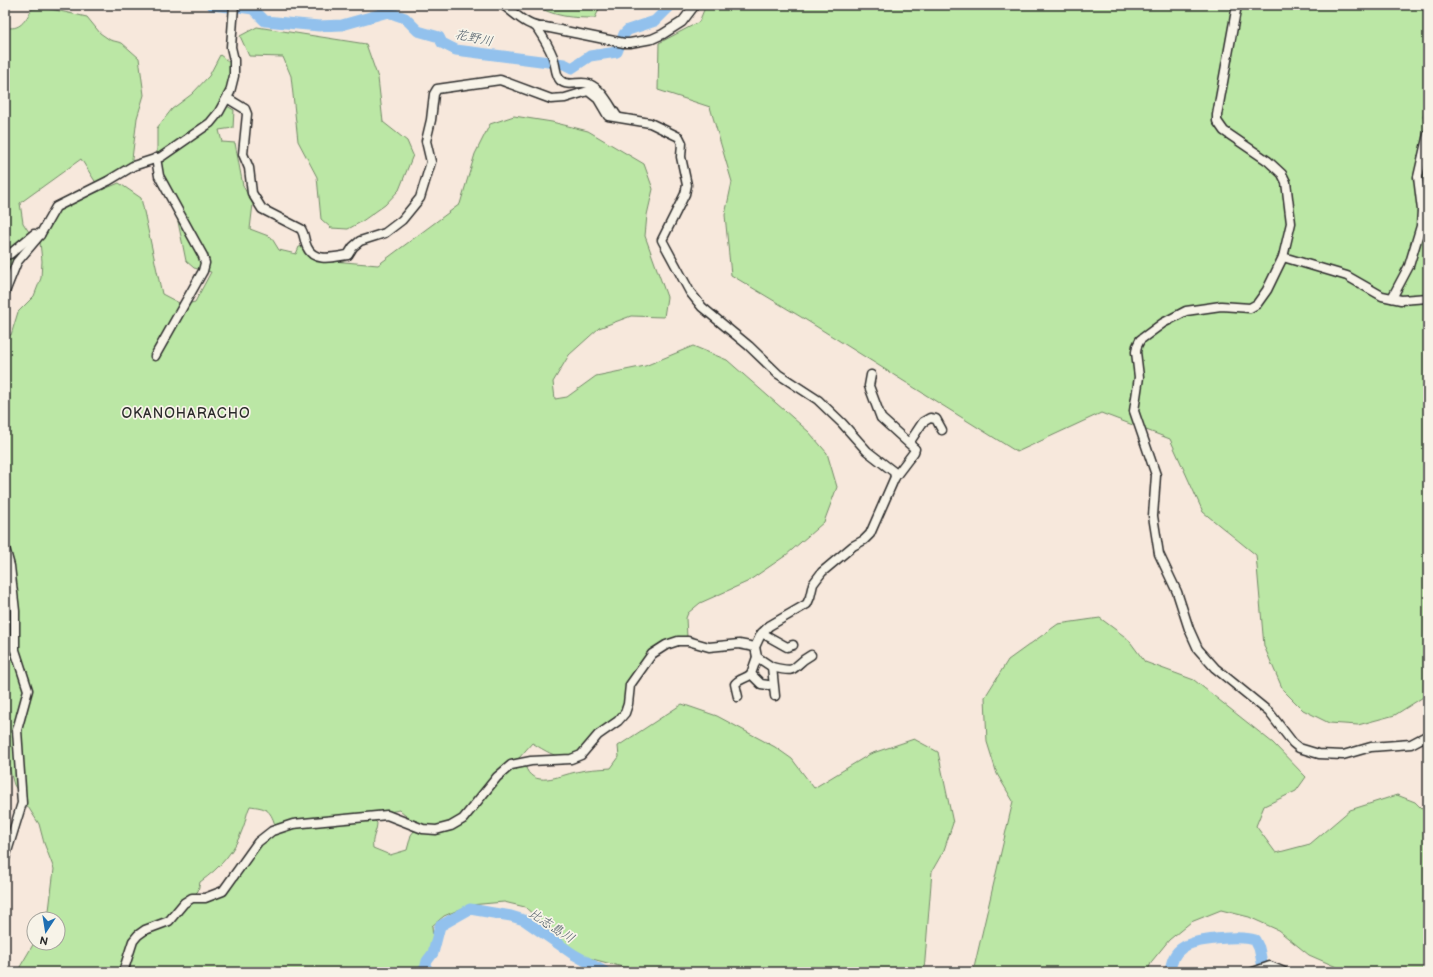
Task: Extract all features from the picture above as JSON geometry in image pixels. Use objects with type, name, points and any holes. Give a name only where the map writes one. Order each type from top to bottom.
[{"type":"street","points":[[5,292],[17,262],[40,235],[56,207],[108,181],[133,166],[156,158],[210,123],[219,112],[227,98],[234,76],[234,60],[231,47],[234,5]]},
{"type":"street","points":[[503,5],[519,19],[537,28],[545,27],[624,43],[652,39],[663,34],[682,22],[695,5]]},
{"type":"street","points":[[1237,5],[1217,121],[1224,131],[1268,161],[1282,174],[1286,182],[1291,223],[1283,257],[1267,290],[1257,304],[1250,308],[1221,306],[1186,311],[1163,323],[1140,340],[1137,346],[1136,352],[1139,377],[1134,411],[1156,475],[1153,516],[1159,554],[1177,592],[1189,629],[1198,649],[1215,668],[1269,712],[1293,743],[1299,748],[1319,754],[1343,755],[1371,747],[1411,744],[1428,735]]},
{"type":"street","points":[[537,28],[554,59],[558,78],[565,84],[583,82],[595,87],[605,98],[617,116]]},
{"type":"street","points":[[227,98],[245,109],[247,114],[243,154],[249,168],[250,187],[254,197],[262,209],[301,229],[304,233],[306,246],[310,252],[314,256],[321,258],[348,255],[353,246],[360,241],[385,233],[402,220],[413,208],[425,184],[431,162],[426,141],[431,120],[434,94],[437,89],[500,80],[551,99],[565,98],[588,91],[598,99],[608,116],[617,116],[650,123],[679,137],[682,143],[681,158],[687,185],[685,194],[662,240],[665,248],[695,300],[778,374],[818,400],[842,422],[867,451],[894,472],[895,477]]},
{"type":"street","points":[[1392,298],[1409,266],[1421,226],[1422,210],[1418,177],[1428,134]]},
{"type":"street","points":[[155,356],[193,291],[203,271],[205,263],[203,256],[159,176],[156,158]]},
{"type":"street","points":[[5,255],[10,254],[34,234],[40,235]]},
{"type":"street","points":[[1283,257],[1347,276],[1382,296],[1401,300],[1428,298]]},
{"type":"street","points":[[738,697],[735,684],[740,679],[748,677],[752,674],[757,657],[755,647],[762,633],[769,626],[807,604],[813,584],[822,572],[853,546],[864,540],[874,526],[882,504],[891,489],[895,477],[914,452],[915,449],[882,418],[869,386],[871,375]]},
{"type":"street","points":[[909,443],[923,422],[930,418],[936,419],[942,430]]},
{"type":"street","points":[[5,548],[10,566],[15,611],[15,650],[28,690],[17,730],[22,803],[5,858]]},
{"type":"street","points":[[762,633],[788,647],[793,645]]},
{"type":"street","points":[[123,972],[133,941],[138,935],[145,930],[169,921],[184,903],[192,898],[205,898],[223,891],[258,842],[272,831],[293,824],[388,815],[423,829],[436,830],[451,826],[462,819],[497,777],[511,765],[531,761],[571,759],[581,755],[598,735],[618,721],[628,704],[630,685],[652,654],[666,645],[683,641],[709,648],[739,644],[755,647]]},
{"type":"street","points":[[757,657],[772,666],[790,671],[794,669],[801,660],[811,655]]},
{"type":"street","points":[[772,666],[775,696]]},
{"type":"street","points":[[752,674],[755,680],[761,684],[768,685]]},
{"type":"street","points":[[1260,970],[1270,966],[1284,972]]},
{"type":"green space","points":[[535,5],[601,5],[595,18],[579,18],[549,12]]},
{"type":"green space","points":[[706,5],[1428,5],[1428,99],[1423,117],[1428,131],[1428,694],[1395,715],[1358,725],[1329,723],[1303,710],[1283,690],[1264,646],[1256,555],[1203,512],[1170,439],[1101,413],[1017,452],[806,320],[731,275],[725,215],[732,182],[710,107],[658,90],[659,43],[699,22]]},
{"type":"green space","points":[[46,8],[87,17],[100,33],[110,40],[122,43],[139,58],[144,95],[137,118],[131,167],[98,186],[81,159],[20,203],[23,223],[33,238],[5,281],[5,27],[15,28],[22,24],[32,9]]},
{"type":"green space","points":[[257,27],[366,44],[378,78],[383,122],[407,141],[413,155],[399,190],[385,205],[361,222],[348,229],[331,228],[321,219],[317,177],[298,141],[291,76],[283,57],[249,56],[240,36]]},
{"type":"green space","points":[[220,55],[233,65],[233,80],[227,106],[234,110],[233,128],[219,130],[222,142],[235,143],[243,186],[253,204],[250,229],[271,237],[279,250],[296,254],[299,247],[304,246],[322,260],[378,265],[460,204],[475,154],[490,124],[514,116],[552,122],[588,131],[644,164],[653,189],[647,215],[645,236],[667,297],[664,317],[631,316],[599,328],[569,355],[553,382],[555,399],[567,397],[596,376],[645,366],[693,346],[727,360],[809,432],[827,453],[837,487],[824,522],[785,556],[747,582],[700,603],[688,613],[686,618],[687,637],[649,652],[620,715],[579,752],[572,755],[560,756],[550,753],[532,743],[519,758],[512,761],[461,815],[453,821],[437,826],[421,825],[399,810],[385,813],[291,821],[275,825],[267,810],[250,806],[240,836],[231,852],[214,871],[200,882],[198,891],[184,905],[222,895],[252,853],[277,832],[299,825],[373,819],[377,823],[373,848],[390,855],[407,850],[411,835],[414,831],[418,830],[427,833],[445,831],[513,768],[525,765],[529,773],[534,777],[547,779],[584,770],[611,768],[619,757],[618,746],[682,704],[717,716],[775,747],[792,759],[814,788],[870,754],[914,739],[938,752],[953,823],[944,850],[932,871],[924,972],[642,972],[577,955],[525,907],[504,902],[470,905],[444,916],[432,926],[433,940],[438,947],[436,954],[431,962],[411,972],[132,972],[128,958],[121,972],[17,972],[29,951],[66,951],[66,911],[49,911],[54,869],[44,843],[39,824],[14,785],[5,754],[5,335],[11,335],[18,312],[34,296],[41,278],[42,261],[40,242],[47,231],[53,210],[119,183],[141,198],[162,294],[183,305],[195,302],[211,272],[194,268],[186,261],[175,207],[157,163],[157,128],[172,109],[192,94],[209,76]]},
{"type":"green space","points":[[1100,618],[1128,639],[1145,662],[1194,680],[1273,743],[1306,777],[1296,791],[1264,806],[1256,826],[1276,853],[1310,844],[1350,810],[1397,795],[1415,802],[1428,815],[1428,972],[1348,972],[1309,955],[1278,930],[1249,917],[1221,910],[1191,922],[1169,940],[1152,961],[1147,972],[973,972],[1013,801],[997,774],[987,742],[985,697],[1008,660],[1058,624]]},
{"type":"waterway","name":"花野川","points":[[212,5],[229,7]]},
{"type":"waterway","name":"花野川","points":[[239,7],[253,9],[265,21],[319,26],[342,25],[388,12],[405,18],[418,31],[439,37],[442,43],[456,50],[564,64],[572,68],[590,56],[617,52],[624,34],[628,30],[655,21],[671,5]]},
{"type":"waterway","name":"比志島川","points":[[421,972],[425,969],[427,961],[433,953],[440,926],[470,909],[511,916],[524,920],[573,954],[605,972]]},
{"type":"waterway","name":"比志島川","points":[[1170,972],[1175,955],[1182,948],[1196,942],[1229,938],[1255,940],[1259,948],[1264,972]]},
{"type":"district","name":"OKANOHARACHO","points":[[186,413]]}]
